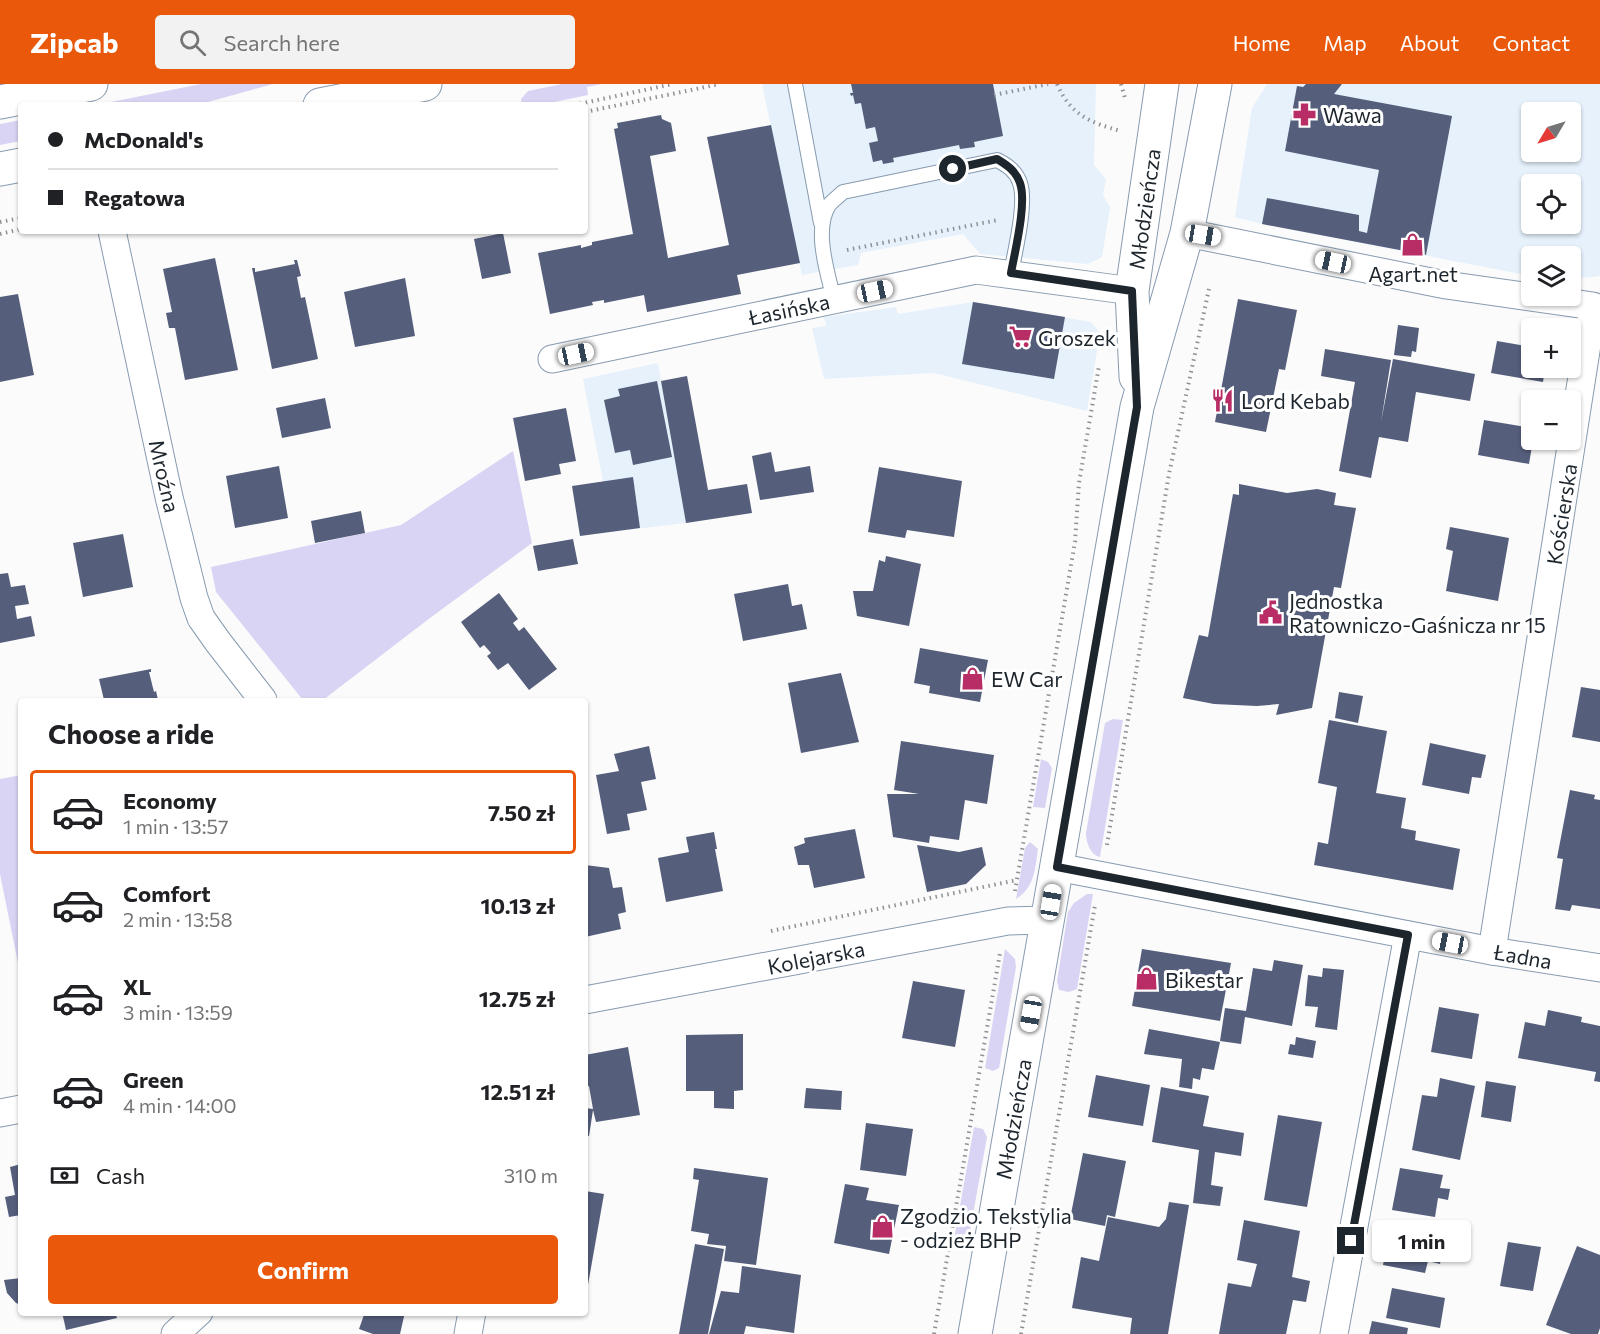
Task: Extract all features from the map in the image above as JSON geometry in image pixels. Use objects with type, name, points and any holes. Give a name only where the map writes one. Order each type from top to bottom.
[{"type":"main road","points":[[0,102],[91,84]]},
{"type":"main road","points":[[335,102],[425,84]]},
{"type":"main road","name":"Młodzieńcza","points":[[1137,407],[1132,291],[1162,84]]},
{"type":"main road","name":"Młodzieńcza","points":[[975,1334],[1137,407],[1187,233],[1215,84]]},
{"type":"main road","points":[[0,169],[18,166]]},
{"type":"street","name":"Kościerska","points":[[1187,233],[1446,285],[1593,306],[1492,951]]},
{"type":"street","name":"Mroźna","points":[[113,234],[169,497],[194,598],[201,618],[261,698]]},
{"type":"street","name":"Łasińska","points":[[552,359],[976,270],[1132,291]]},
{"type":"street","name":"Ładna","points":[[1057,867],[1492,951],[1600,968]]},
{"type":"street","name":"Kolejarska","points":[[588,998],[1008,921],[1048,920]]},
{"type":"street","points":[[1334,1334],[1408,935]]},
{"type":"street","points":[[0,1113],[18,1110]]},
{"type":"street","points":[[175,1334],[195,1316]]},
{"type":"street","points":[[468,1334],[471,1316]]},
{"type":"lane","points":[[795,84],[822,228],[822,253],[834,300]]},
{"type":"lane","points":[[822,228],[828,206],[843,192],[997,159],[1011,168],[1020,182],[1023,197],[1011,273]]},
{"type":"path","points":[[588,102],[673,84]]},
{"type":"path","points":[[588,111],[720,84]]},
{"type":"path","points":[[994,95],[1048,84]]},
{"type":"path","points":[[1057,84],[1062,95],[1075,111],[1095,124],[1124,131],[1125,123]]},
{"type":"path","points":[[1121,84],[1127,105]]},
{"type":"path","points":[[0,222],[18,219]]},
{"type":"path","points":[[846,250],[1003,219]]},
{"type":"path","points":[[0,234],[18,230]]},
{"type":"path","points":[[1107,846],[1169,474],[1210,285]]},
{"type":"path","points":[[1014,894],[1075,542],[1079,483],[1100,360]]},
{"type":"path","points":[[763,933],[1017,880]]},
{"type":"path","points":[[1021,1334],[1095,904],[1104,903]]},
{"type":"path","points":[[934,1334],[1001,946]]},
{"type":"shaded area","points":[[201,84],[273,84],[208,102],[111,102]]},
{"type":"shaded area","points":[[562,84],[602,84],[587,87],[588,95],[554,102],[522,102],[521,99],[528,91]]},
{"type":"shaded area","points":[[762,84],[1096,84],[1094,165],[1106,179],[1103,195],[1110,207],[1102,257],[1088,264],[980,254],[963,234],[861,253],[858,265],[802,275]]},
{"type":"shaded area","points":[[1267,84],[1600,84],[1600,276],[1581,278],[1581,246],[1521,246],[1521,274],[1235,217],[1252,108]]},
{"type":"shaded area","points":[[18,121],[18,142],[0,145],[0,124]]},
{"type":"shaded area","points":[[973,302],[1091,322],[1100,333],[1087,411],[934,373],[824,379],[812,328],[826,326],[824,317],[896,307],[898,314]]},
{"type":"shaded area","points":[[658,363],[686,523],[610,532],[603,481],[583,379]]},
{"type":"shaded area","points":[[513,451],[532,543],[326,698],[301,698],[216,592],[211,567],[401,525]]},
{"type":"shaded area","points":[[1113,719],[1123,720],[1100,857],[1089,848],[1086,833],[1105,723]]},
{"type":"shaded area","points":[[1041,759],[1048,762],[1052,768],[1045,808],[1033,807]]},
{"type":"shaded area","points":[[18,776],[18,963],[0,874],[0,779]]},
{"type":"shaded area","points":[[1030,842],[1038,849],[1035,870],[1031,883],[1016,899],[1025,848]]},
{"type":"shaded area","points":[[1087,894],[1093,894],[1077,989],[1069,992],[1059,990],[1057,981],[1068,912],[1074,903]]},
{"type":"shaded area","points":[[1005,949],[1015,959],[1016,967],[999,1068],[993,1071],[985,1068]]},
{"type":"shaded area","points":[[974,1127],[983,1129],[987,1137],[968,1242],[954,1240]]},
{"type":"building","points":[[851,84],[993,84],[1003,136],[974,142],[975,147],[960,149],[959,145],[893,158],[894,162],[883,164],[882,160],[873,162],[869,143],[878,141],[875,127],[866,129],[861,103],[855,104],[853,95],[851,96],[850,93],[853,93]]},
{"type":"building","points":[[1306,84],[1342,84],[1334,94],[1452,116],[1426,255],[1262,224],[1267,198],[1359,215],[1359,231],[1367,233],[1379,170],[1285,151],[1297,86],[1303,87]]},
{"type":"building","points":[[661,115],[662,119],[671,123],[676,151],[650,156],[668,258],[729,245],[707,137],[771,125],[800,263],[737,275],[741,294],[647,312],[644,295],[604,303],[604,300],[592,302],[593,305],[550,314],[538,253],[581,245],[581,248],[592,245],[592,242],[633,234],[614,129],[618,128],[617,123]]},
{"type":"building","points":[[503,234],[511,273],[482,279],[474,239]]},
{"type":"building","points":[[215,258],[238,370],[185,380],[175,328],[169,328],[166,313],[172,312],[163,269]]},
{"type":"building","points":[[294,260],[297,260],[301,276],[297,277],[301,298],[305,297],[318,359],[272,369],[252,268],[255,268],[255,272],[295,264]]},
{"type":"building","points":[[405,278],[415,336],[355,347],[344,292]]},
{"type":"building","points":[[18,294],[34,375],[0,382],[0,297]]},
{"type":"building","points":[[1238,299],[1297,310],[1285,370],[1279,369],[1266,432],[1215,422]]},
{"type":"building","points":[[973,302],[1065,317],[1054,379],[962,364]]},
{"type":"building","points":[[1398,325],[1419,328],[1416,352],[1412,351],[1411,357],[1394,355]]},
{"type":"building","points":[[1497,341],[1521,345],[1521,378],[1544,378],[1543,382],[1491,373]]},
{"type":"building","points":[[1325,349],[1391,360],[1381,422],[1393,359],[1475,374],[1470,401],[1416,392],[1408,442],[1379,437],[1371,478],[1339,471],[1355,382],[1321,376]]},
{"type":"building","points":[[687,376],[708,490],[747,484],[752,513],[686,523],[661,381]]},
{"type":"building","points":[[657,381],[672,457],[633,465],[630,450],[615,453],[604,400],[620,396],[618,389]]},
{"type":"building","points":[[325,398],[331,428],[282,438],[276,408]]},
{"type":"building","points":[[566,408],[576,461],[559,464],[561,474],[525,481],[513,418]]},
{"type":"building","points":[[1484,420],[1521,426],[1521,450],[1531,450],[1529,464],[1478,455]]},
{"type":"building","points":[[771,452],[775,472],[810,466],[814,492],[760,500],[752,456]]},
{"type":"building","points":[[279,466],[288,518],[235,528],[226,476]]},
{"type":"building","points":[[879,467],[962,481],[954,537],[907,530],[905,538],[868,532]]},
{"type":"building","points":[[633,477],[640,528],[580,536],[572,486]]},
{"type":"building","name":"Jednostka Ratowniczo-Gaśnicza nr 15","points":[[1239,484],[1287,493],[1317,489],[1336,493],[1334,505],[1356,508],[1341,588],[1334,587],[1312,708],[1276,715],[1279,704],[1257,706],[1214,704],[1183,698],[1199,635],[1208,637],[1233,494],[1239,495]]},
{"type":"building","points":[[361,511],[365,533],[315,543],[311,521]]},
{"type":"building","points":[[1450,527],[1509,538],[1498,601],[1446,591],[1453,551],[1446,549]]},
{"type":"building","points":[[123,534],[133,587],[83,597],[73,543]]},
{"type":"building","points":[[573,539],[578,564],[538,571],[533,546]]},
{"type":"building","points":[[886,556],[921,564],[909,626],[857,616],[853,591],[873,591],[879,560],[885,562]]},
{"type":"building","points":[[8,573],[11,587],[25,585],[29,604],[15,606],[17,619],[31,616],[35,636],[0,643],[0,574]]},
{"type":"building","points":[[788,584],[792,606],[802,604],[807,629],[743,641],[734,594]]},
{"type":"building","points":[[499,593],[518,619],[513,623],[519,631],[524,627],[557,669],[529,690],[508,663],[498,670],[487,656],[491,653],[484,645],[480,648],[461,622]]},
{"type":"building","points":[[920,648],[988,660],[980,702],[929,693],[930,686],[914,683]]},
{"type":"building","points":[[151,669],[149,672],[158,698],[104,698],[99,679]]},
{"type":"building","points":[[841,673],[859,742],[801,753],[788,683]]},
{"type":"building","points":[[1581,687],[1600,690],[1600,742],[1572,737]]},
{"type":"building","points":[[1339,692],[1363,696],[1358,723],[1335,718]]},
{"type":"building","points":[[1329,720],[1387,731],[1376,793],[1406,798],[1401,828],[1416,831],[1415,840],[1460,849],[1453,890],[1314,865],[1318,842],[1328,844],[1337,787],[1318,783]]},
{"type":"building","points":[[901,741],[994,755],[987,804],[965,800],[959,840],[930,836],[929,843],[893,837],[887,794],[919,794],[894,790]]},
{"type":"building","points":[[1430,743],[1486,755],[1481,778],[1472,777],[1469,794],[1422,785]]},
{"type":"building","points":[[649,746],[656,779],[641,782],[647,810],[627,814],[630,830],[607,834],[596,775],[619,771],[614,754]]},
{"type":"building","points":[[1570,790],[1595,795],[1594,799],[1600,800],[1600,909],[1572,905],[1570,911],[1555,909],[1563,859],[1557,858]]},
{"type":"building","points":[[855,829],[865,878],[814,888],[809,865],[798,865],[794,847],[805,843],[804,838]]},
{"type":"building","points":[[714,832],[723,891],[666,902],[658,858],[689,852],[686,837]]},
{"type":"building","points":[[917,845],[959,852],[982,847],[986,865],[966,884],[927,892]]},
{"type":"building","points":[[588,865],[609,868],[613,888],[622,887],[626,912],[618,914],[621,929],[588,936]]},
{"type":"building","points":[[1142,949],[1231,963],[1220,1021],[1132,1006]]},
{"type":"building","points":[[1274,960],[1303,965],[1292,1026],[1245,1017],[1241,1044],[1220,1041],[1225,1008],[1246,1011],[1253,968],[1272,971]]},
{"type":"building","points":[[1323,968],[1344,970],[1337,1030],[1315,1027],[1318,1007],[1305,1006],[1308,975],[1322,977]]},
{"type":"building","points":[[913,981],[965,990],[955,1047],[902,1038]]},
{"type":"building","points":[[1439,1007],[1479,1014],[1472,1059],[1431,1052]]},
{"type":"building","points":[[1548,1010],[1582,1017],[1581,1022],[1600,1026],[1600,1082],[1594,1081],[1596,1072],[1518,1058],[1525,1022],[1545,1026]]},
{"type":"building","points":[[1149,1029],[1220,1042],[1214,1070],[1202,1068],[1200,1080],[1193,1078],[1192,1089],[1179,1087],[1182,1059],[1144,1054]]},
{"type":"building","points":[[743,1034],[743,1090],[734,1091],[734,1109],[714,1108],[714,1091],[686,1091],[686,1035]]},
{"type":"building","points":[[1296,1037],[1316,1041],[1313,1058],[1288,1054],[1290,1044],[1295,1045]]},
{"type":"building","points":[[628,1047],[640,1115],[596,1122],[593,1110],[589,1136],[588,1108],[593,1109],[588,1086],[588,1054]]},
{"type":"building","points":[[1096,1075],[1150,1085],[1143,1126],[1088,1117]]},
{"type":"building","points":[[1440,1078],[1475,1086],[1460,1160],[1412,1150],[1422,1095],[1437,1097]]},
{"type":"building","points":[[1486,1081],[1516,1086],[1511,1122],[1481,1117]]},
{"type":"building","points":[[1161,1087],[1209,1096],[1203,1126],[1244,1133],[1241,1156],[1215,1152],[1211,1185],[1223,1187],[1220,1206],[1193,1203],[1199,1150],[1152,1142]]},
{"type":"building","points":[[806,1088],[842,1091],[841,1110],[804,1108]]},
{"type":"building","points":[[1278,1115],[1322,1122],[1307,1207],[1264,1200]]},
{"type":"building","points":[[866,1123],[913,1129],[906,1176],[860,1170]]},
{"type":"building","points":[[1083,1153],[1126,1161],[1115,1217],[1107,1215],[1105,1226],[1070,1219]]},
{"type":"building","points":[[18,1165],[18,1216],[9,1217],[5,1197],[15,1195],[10,1167]]},
{"type":"building","points":[[694,1168],[768,1178],[756,1265],[724,1261],[726,1246],[707,1244],[709,1234],[691,1231],[699,1180],[693,1179]]},
{"type":"building","points":[[1400,1168],[1443,1175],[1440,1188],[1450,1189],[1448,1200],[1438,1198],[1435,1217],[1392,1210]]},
{"type":"building","points":[[845,1184],[869,1188],[866,1200],[899,1205],[889,1254],[834,1243]]},
{"type":"building","points":[[588,1191],[604,1194],[588,1285]]},
{"type":"building","points":[[1169,1202],[1189,1205],[1168,1334],[1130,1334],[1132,1318],[1072,1308],[1081,1257],[1099,1261],[1108,1217],[1159,1227],[1166,1219]]},
{"type":"building","points":[[1244,1220],[1300,1231],[1292,1277],[1310,1281],[1306,1302],[1293,1300],[1286,1334],[1219,1334],[1228,1283],[1251,1287],[1257,1264],[1237,1260]]},
{"type":"building","points":[[1391,1226],[1434,1235],[1431,1247],[1443,1249],[1440,1264],[1428,1261],[1425,1273],[1383,1265]]},
{"type":"building","points":[[1508,1242],[1541,1247],[1533,1291],[1500,1286]]},
{"type":"building","points":[[695,1244],[724,1249],[708,1334],[679,1334]]},
{"type":"building","points":[[1577,1246],[1600,1255],[1600,1328],[1598,1334],[1571,1334],[1546,1325]]},
{"type":"building","points":[[742,1266],[801,1275],[794,1333],[746,1326],[744,1334],[709,1334],[721,1291],[739,1293]]},
{"type":"building","points":[[18,1278],[18,1304],[7,1293],[4,1280]]},
{"type":"building","points":[[1392,1288],[1445,1298],[1440,1328],[1386,1318]]},
{"type":"building","points":[[63,1316],[116,1316],[117,1318],[66,1330]]},
{"type":"building","points":[[364,1316],[404,1316],[400,1334],[373,1334],[359,1329]]},
{"type":"building","points":[[1372,1321],[1408,1328],[1407,1334],[1369,1334]]},
{"type":"place","name":"Wawa","points":[[1305,114]]},
{"type":"place","name":"Agart.net","points":[[1413,245]]},
{"type":"place","name":"Groszek","points":[[1020,337]]},
{"type":"place","name":"Lord Kebab","points":[[1223,400]]},
{"type":"place","name":"Jednostka Ratowniczo-Gaśnicza nr 15","points":[[1271,612]]},
{"type":"place","name":"EW Car","points":[[973,678]]},
{"type":"place","name":"Bikestar","points":[[1147,979]]},
{"type":"place","name":"Zgodzio. Tekstylia - odzież BHP","points":[[882,1227]]},
{"type":"route","points":[[953,169],[997,159],[1011,168],[1020,182],[1023,197],[1011,273],[1132,291],[1137,407],[1057,867],[1408,935],[1351,1241]]}]
